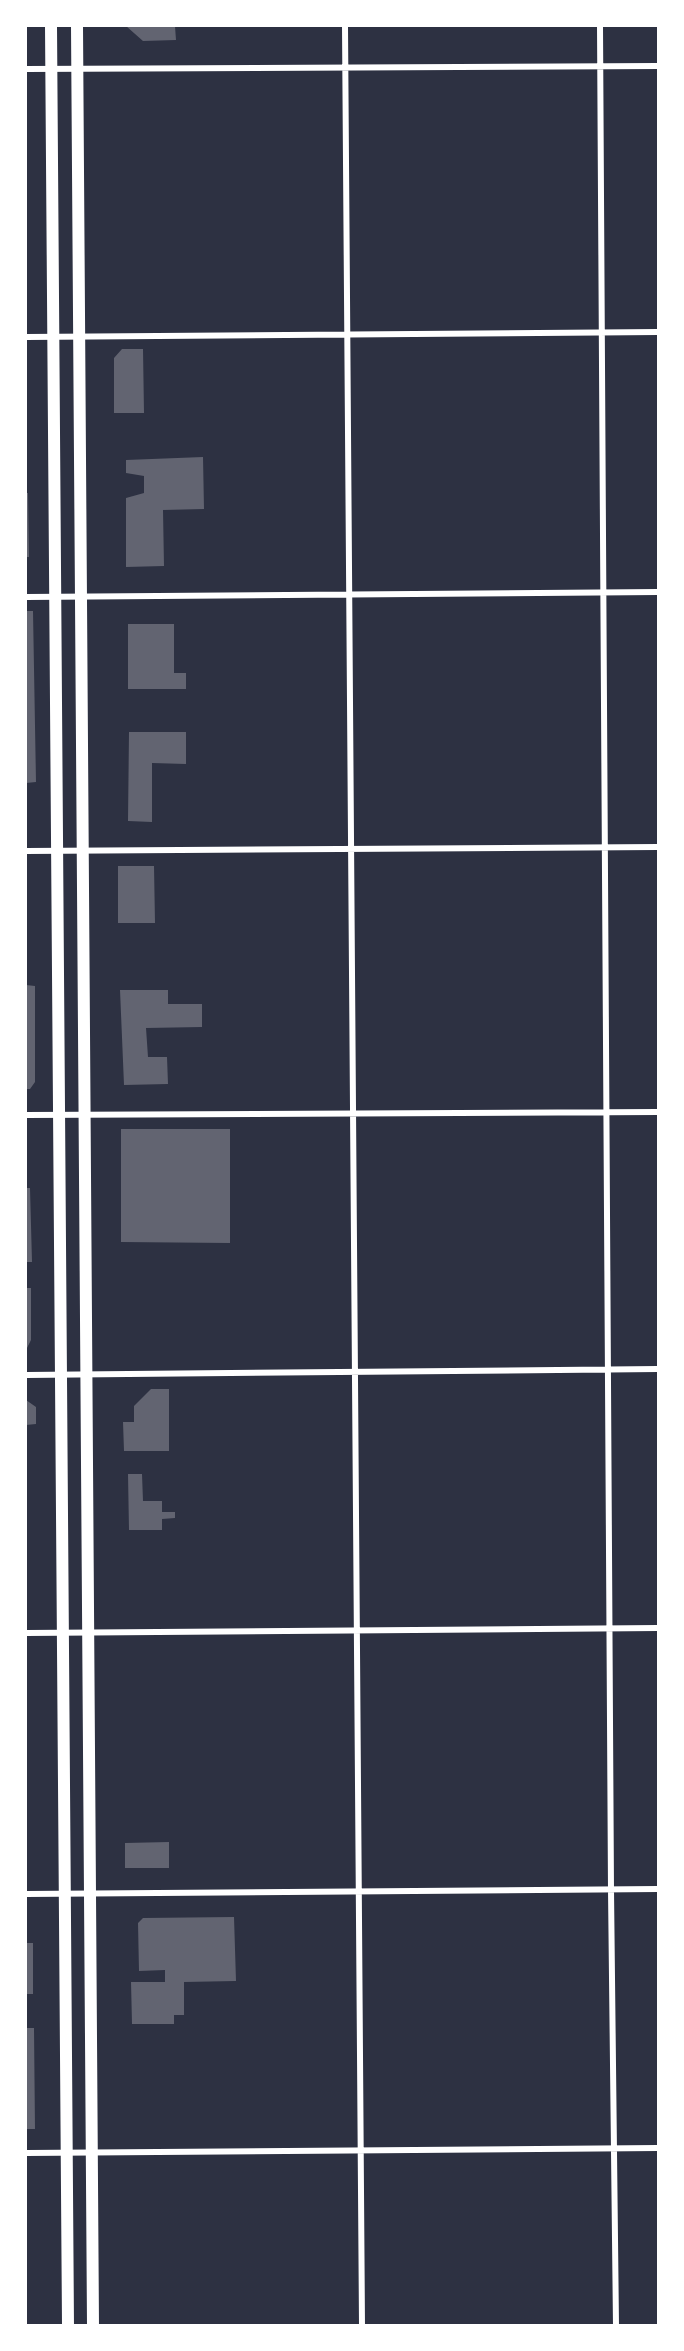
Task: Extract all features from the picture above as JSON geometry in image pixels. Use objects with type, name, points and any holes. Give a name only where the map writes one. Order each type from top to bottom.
[{"type":"main road","points":[[51,26],[68,2325]]},
{"type":"main road","points":[[77,26],[93,2325]]},
{"type":"street","points":[[345,26],[362,2325]]},
{"type":"street","points":[[600,26],[611,1890],[616,2325]]},
{"type":"street","points":[[26,69],[658,66]]},
{"type":"street","points":[[26,337],[658,332]]},
{"type":"street","points":[[26,597],[658,592]]},
{"type":"street","points":[[26,851],[658,847]]},
{"type":"street","points":[[26,1115],[658,1112]]},
{"type":"street","points":[[26,1375],[658,1369]]},
{"type":"street","points":[[26,1633],[658,1629]]},
{"type":"street","points":[[26,1894],[658,1889]]},
{"type":"street","points":[[26,2153],[658,2148]]},
{"type":"building","points":[[126,26],[175,26],[176,40],[143,41]]},
{"type":"building","points":[[122,349],[143,349],[144,413],[114,413],[114,358]]},
{"type":"building","points":[[203,457],[204,509],[163,510],[164,566],[126,567],[126,498],[144,493],[144,476],[126,473],[126,460]]},
{"type":"building","points":[[26,493],[28,493],[29,557],[26,557]]},
{"type":"building","points":[[26,611],[33,611],[36,782],[26,783]]},
{"type":"building","points":[[128,624],[174,624],[174,673],[186,673],[186,689],[128,689]]},
{"type":"building","points":[[129,732],[186,732],[186,764],[152,763],[152,822],[128,821]]},
{"type":"building","points":[[118,866],[154,866],[155,923],[118,923]]},
{"type":"building","points":[[26,985],[35,986],[35,1082],[30,1089],[26,1089]]},
{"type":"building","points":[[120,990],[168,990],[168,1004],[202,1004],[202,1027],[146,1028],[148,1057],[167,1057],[168,1084],[124,1085]]},
{"type":"building","points":[[121,1129],[230,1129],[230,1243],[121,1242]]},
{"type":"building","points":[[26,1188],[30,1188],[32,1262],[26,1262]]},
{"type":"building","points":[[26,1288],[31,1288],[31,1340],[26,1350]]},
{"type":"building","points":[[151,1389],[169,1389],[169,1451],[124,1451],[123,1422],[134,1422],[134,1406]]},
{"type":"building","points":[[26,1400],[36,1407],[36,1424],[26,1425]]},
{"type":"building","points":[[128,1474],[142,1474],[143,1501],[162,1501],[162,1512],[175,1512],[175,1518],[162,1519],[162,1530],[129,1530]]},
{"type":"building","points":[[169,1842],[169,1868],[125,1868],[125,1843]]},
{"type":"building","points":[[234,1917],[236,1981],[184,1982],[184,2015],[174,2015],[174,2024],[132,2024],[131,1982],[165,1982],[165,1970],[139,1971],[138,1923],[143,1918]]},
{"type":"building","points":[[26,1943],[33,1943],[33,1994],[26,1994]]},
{"type":"building","points":[[26,2028],[34,2028],[35,2129],[26,2129]]}]
